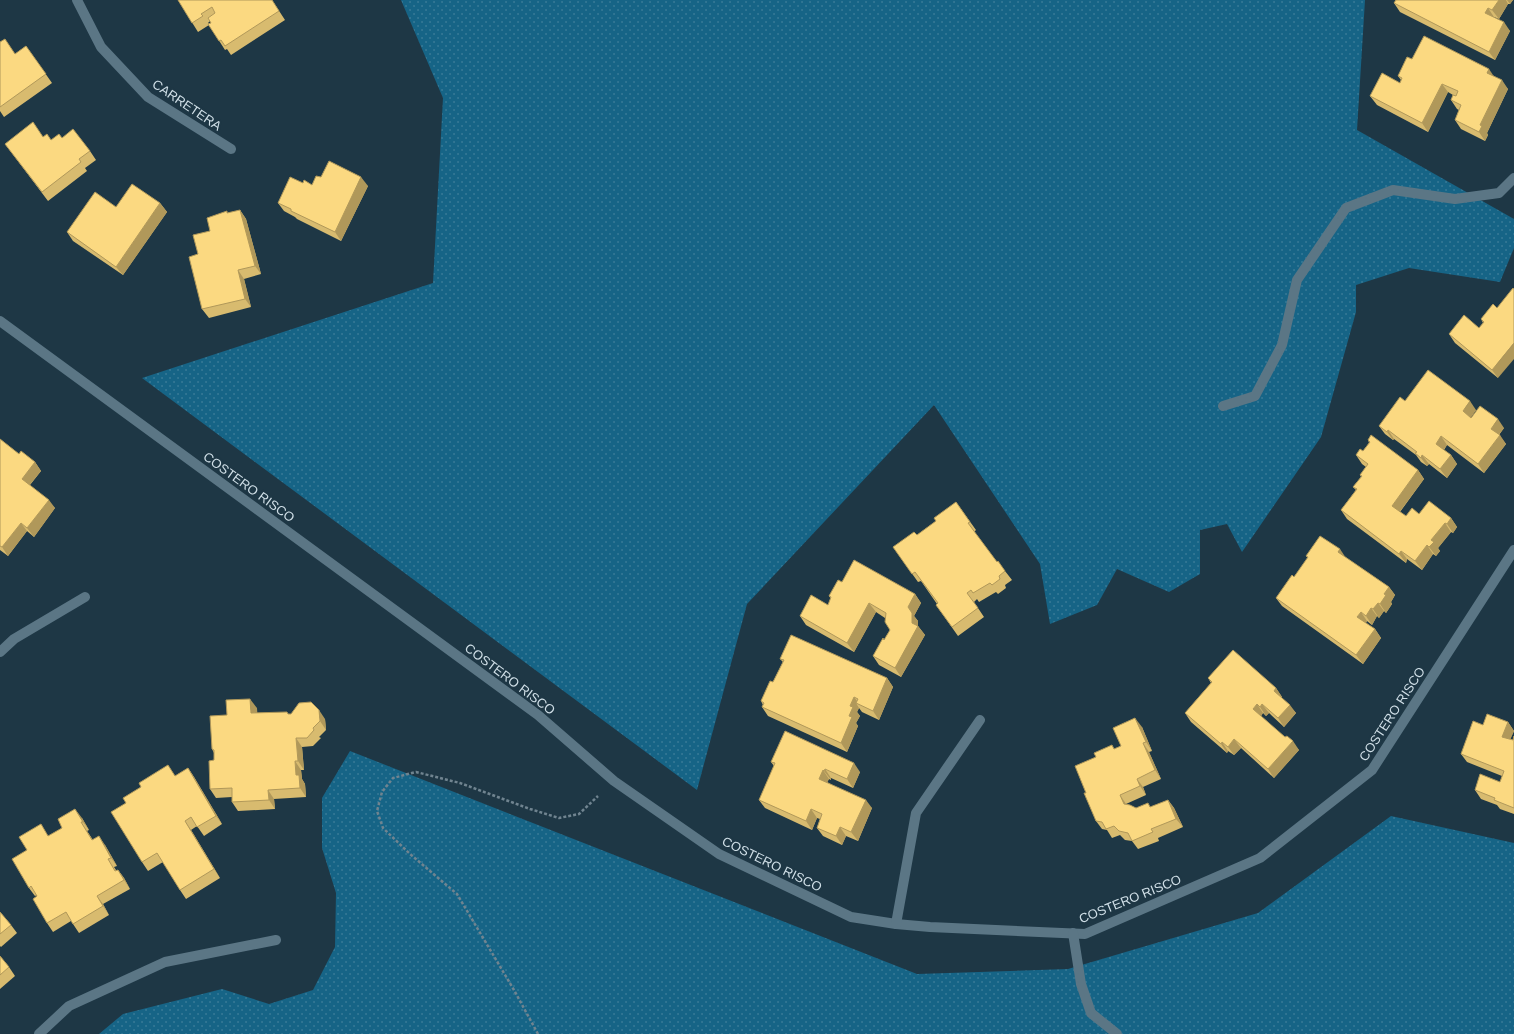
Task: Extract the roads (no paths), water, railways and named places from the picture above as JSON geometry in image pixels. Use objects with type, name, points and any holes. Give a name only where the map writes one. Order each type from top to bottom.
[{"type":"street","name":"CARRETERA","points":[[77,0],[101,47],[148,97],[231,149]]},
{"type":"street","points":[[1223,406],[1255,396],[1282,345],[1297,280],[1346,208],[1393,190],[1455,199],[1499,193],[1514,178]]},
{"type":"street","name":"COSTERO RISCO","points":[[0,321],[538,715],[614,781],[719,854],[852,917],[896,924],[1085,934],[1260,858],[1372,770],[1514,550]]},
{"type":"street","points":[[0,652],[14,639],[85,597]]},
{"type":"street","points":[[896,924],[916,814],[980,720]]},
{"type":"street","points":[[1074,934],[1081,984],[1091,1013],[1117,1034]]},
{"type":"street","points":[[39,1034],[69,1006],[165,962],[276,940]]}]
